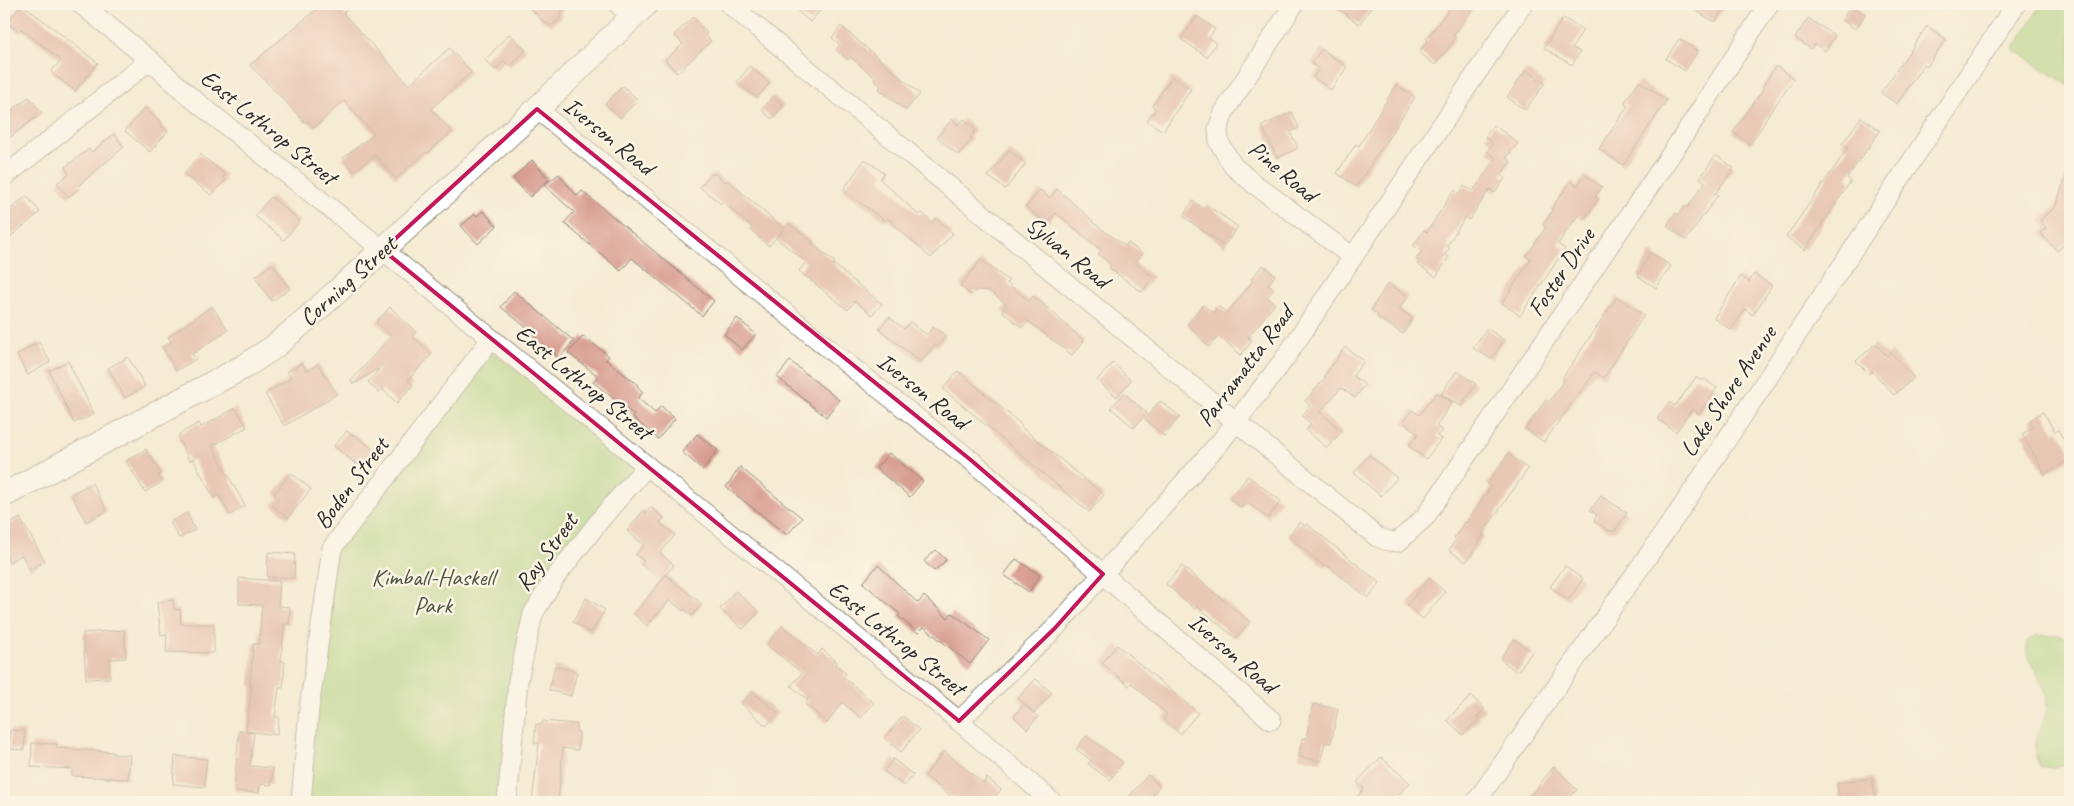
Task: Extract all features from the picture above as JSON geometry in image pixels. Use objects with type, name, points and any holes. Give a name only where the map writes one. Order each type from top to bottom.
[{"type":"street","name":"East Lothrop Street","points":[[81,4],[150,60],[189,96],[383,250],[959,721],[1052,802]]},
{"type":"street","name":"Sylvan Road","points":[[729,4],[1377,537]]},
{"type":"street","name":"Pine Road","points":[[1294,4],[1224,112],[1218,129],[1219,142],[1233,166],[1353,257]]},
{"type":"street","name":"Parramatta Road","points":[[959,721],[1055,628],[1221,442],[1283,361],[1523,4]]},
{"type":"street","name":"Foster Drive","points":[[1377,537],[1388,542],[1398,542],[1425,517],[1684,135],[1770,4]]},
{"type":"street","name":"Lake Shore Avenue","points":[[1476,802],[1680,510],[2016,4]]},
{"type":"street","name":"Corning Street","points":[[4,496],[245,366],[274,347],[536,109],[632,8]]},
{"type":"street","points":[[4,177],[150,60]]},
{"type":"street","name":"Iverson Road","points":[[536,109],[845,362],[972,461],[1271,720]]},
{"type":"street","name":"Boden Street","points":[[301,802],[310,709],[332,548],[491,339]]},
{"type":"street","name":"Ray Street","points":[[507,802],[518,681],[533,614],[554,579],[604,514],[647,466]]},
{"type":"highlighted area","points":[[537,109],[972,461],[1103,574],[1055,628],[959,721],[383,250]]},
{"type":"green space","points":[[2042,4],[2070,4],[2070,86],[2013,49]]},
{"type":"green space","name":"Kimball-Haskell Park","points":[[482,344],[647,466],[554,579],[525,644],[508,802],[300,802],[332,548]]},
{"type":"green space","points":[[2058,635],[2070,640],[2070,762],[2052,768],[2040,766],[2036,757],[2036,741],[2047,703],[2042,682],[2027,653],[2027,641],[2035,636]]},
{"type":"building","points":[[22,4],[98,63],[75,91],[51,72],[61,60],[21,29],[19,32],[7,23]]},
{"type":"building","points":[[323,4],[353,4],[343,13],[409,85],[449,48],[471,72],[431,109],[452,132],[396,179],[375,155],[354,172],[343,158],[374,134],[344,101],[314,128],[308,121],[306,123],[250,65]]},
{"type":"building","points":[[526,4],[570,4],[560,13],[562,16],[551,26],[546,24]]},
{"type":"building","points":[[790,4],[826,4],[810,22]]},
{"type":"building","points":[[1331,4],[1374,4],[1359,24]]},
{"type":"building","points":[[1453,4],[1477,4],[1453,36],[1456,38],[1435,65],[1419,52],[1428,40],[1426,39]]},
{"type":"building","points":[[1685,4],[1726,4],[1715,22]]},
{"type":"building","points":[[1851,5],[1865,14],[1856,29],[1842,20]]},
{"type":"building","points":[[1197,16],[1215,29],[1209,38],[1216,43],[1207,57],[1181,39]]},
{"type":"building","points":[[693,17],[707,33],[705,35],[711,41],[677,73],[665,60],[683,44],[674,35]]},
{"type":"building","points":[[1563,18],[1583,30],[1572,48],[1580,52],[1572,65],[1544,48]]},
{"type":"building","points":[[1808,18],[1835,36],[1825,51],[1815,44],[1811,49],[1795,38]]},
{"type":"building","points":[[841,26],[920,94],[906,110],[879,89],[881,86],[874,80],[875,78],[851,57],[848,60],[836,50],[840,44],[832,38]]},
{"type":"building","points":[[1927,26],[1946,39],[1927,67],[1924,64],[1897,104],[1881,93]]},
{"type":"building","points":[[509,34],[526,50],[510,67],[504,61],[495,70],[485,60]]},
{"type":"building","points":[[1679,39],[1698,51],[1685,71],[1666,59]]},
{"type":"building","points":[[1322,49],[1347,67],[1331,90],[1313,77],[1319,69],[1311,63]]},
{"type":"building","points":[[750,66],[770,83],[757,98],[737,82]]},
{"type":"building","points":[[1776,66],[1794,79],[1750,144],[1733,132],[1764,88],[1762,87]]},
{"type":"building","points":[[1526,70],[1545,83],[1525,110],[1507,97]]},
{"type":"building","points":[[1172,77],[1191,89],[1163,131],[1147,121],[1156,109],[1152,106]]},
{"type":"building","points":[[1639,81],[1667,100],[1623,165],[1599,149],[1628,106],[1624,103]]},
{"type":"building","points":[[1396,85],[1415,97],[1356,187],[1337,173],[1356,144],[1359,146]]},
{"type":"building","points":[[623,86],[638,100],[620,118],[605,104]]},
{"type":"building","points":[[773,96],[784,105],[772,119],[762,110]]},
{"type":"building","points":[[29,97],[42,113],[4,142],[4,116]]},
{"type":"building","points":[[145,108],[168,131],[150,152],[125,131]]},
{"type":"building","points":[[1292,112],[1299,128],[1290,132],[1298,148],[1277,158],[1262,126]]},
{"type":"building","points":[[1861,117],[1880,131],[1847,178],[1851,181],[1805,250],[1786,237],[1848,148],[1842,144]]},
{"type":"building","points":[[952,119],[958,125],[964,119],[976,130],[970,137],[972,139],[958,155],[937,137]]},
{"type":"building","points":[[1494,125],[1518,143],[1506,158],[1511,161],[1501,175],[1505,178],[1495,193],[1490,189],[1469,220],[1465,217],[1447,246],[1450,248],[1445,254],[1449,257],[1436,277],[1417,264],[1419,261],[1416,260],[1422,251],[1413,246],[1424,230],[1427,232],[1454,190],[1459,194],[1464,186],[1473,191],[1496,158],[1487,151],[1493,143],[1485,137]]},
{"type":"building","points":[[114,134],[124,147],[79,185],[81,187],[68,197],[57,183],[69,174],[65,167],[89,149],[92,152]]},
{"type":"building","points":[[1009,150],[1026,164],[1005,189],[988,176]]},
{"type":"building","points":[[200,154],[226,175],[223,178],[226,180],[211,195],[184,174]]},
{"type":"building","points":[[1716,155],[1734,168],[1716,193],[1718,195],[1686,240],[1667,226],[1675,213],[1678,215],[1685,206],[1687,208],[1705,182],[1700,178]]},
{"type":"building","points":[[865,159],[884,173],[880,179],[919,215],[922,213],[932,222],[936,218],[953,233],[931,258],[887,218],[885,221],[843,190]]},
{"type":"building","points":[[532,160],[549,179],[530,197],[513,178]]},
{"type":"building","points":[[2068,171],[2070,171],[2070,240],[2057,251],[2040,233],[2046,228],[2040,220],[2055,207]]},
{"type":"building","points":[[715,173],[725,182],[727,180],[784,229],[769,246],[750,229],[752,227],[723,202],[721,204],[700,187],[711,174]]},
{"type":"building","points":[[559,174],[577,196],[582,191],[714,301],[702,316],[632,258],[621,271],[564,223],[574,212],[544,185]]},
{"type":"building","points":[[1585,175],[1602,187],[1595,197],[1599,199],[1584,219],[1578,215],[1558,244],[1565,249],[1520,316],[1502,303],[1531,259],[1526,256],[1546,227],[1543,225],[1553,210],[1551,209],[1571,181],[1577,186]]},
{"type":"building","points":[[1057,189],[1092,222],[1125,246],[1128,243],[1142,253],[1135,263],[1153,277],[1142,292],[1109,268],[1111,265],[1098,254],[1101,250],[1056,213],[1047,224],[1026,207],[1040,190],[1050,198]]},
{"type":"building","points":[[27,196],[40,212],[4,242],[4,214]]},
{"type":"building","points":[[271,197],[300,221],[284,240],[255,216]]},
{"type":"building","points":[[1193,201],[1204,209],[1207,205],[1238,227],[1224,246],[1183,216]]},
{"type":"building","points":[[483,211],[497,226],[478,244],[461,226],[475,214],[477,216]]},
{"type":"building","points":[[788,223],[813,242],[812,244],[835,262],[833,264],[882,304],[872,315],[855,301],[848,310],[799,271],[806,262],[776,238]]},
{"type":"building","points":[[1650,252],[1671,266],[1656,288],[1638,276]]},
{"type":"building","points":[[981,260],[1009,281],[1007,283],[1029,301],[1033,296],[1041,302],[1084,341],[1072,355],[1028,321],[1022,328],[1002,311],[1007,305],[990,291],[976,290],[971,295],[960,286]]},
{"type":"building","points":[[272,264],[290,289],[272,301],[255,277]]},
{"type":"building","points":[[1263,265],[1275,275],[1268,285],[1274,289],[1267,297],[1275,304],[1248,337],[1252,341],[1241,355],[1219,336],[1209,347],[1187,324],[1203,305],[1213,313],[1218,306],[1227,313],[1253,281],[1251,279]]},
{"type":"building","points":[[1754,274],[1772,286],[1753,315],[1745,309],[1731,330],[1714,318],[1741,276],[1749,282]]},
{"type":"building","points":[[1388,283],[1408,296],[1399,309],[1413,318],[1403,334],[1377,317],[1378,315],[1371,310]]},
{"type":"building","points":[[514,291],[574,341],[559,358],[532,335],[533,333],[501,307]]},
{"type":"building","points":[[1617,297],[1644,315],[1604,378],[1595,372],[1544,442],[1525,429],[1546,400],[1549,402],[1565,379],[1563,377]]},
{"type":"building","points":[[212,306],[228,330],[192,354],[196,359],[176,371],[162,347],[171,342],[168,337]]},
{"type":"building","points":[[390,307],[416,332],[412,336],[432,354],[408,380],[413,385],[397,403],[382,389],[379,393],[368,382],[378,369],[353,384],[351,381],[391,336],[376,322]]},
{"type":"building","points":[[889,317],[904,329],[910,322],[927,335],[933,327],[946,336],[937,347],[934,345],[921,362],[879,329]]},
{"type":"building","points":[[737,318],[756,334],[742,350],[724,334]]},
{"type":"building","points":[[1487,328],[1504,340],[1491,359],[1473,348]]},
{"type":"building","points":[[583,336],[609,356],[606,360],[638,385],[643,392],[638,398],[655,413],[661,406],[675,419],[658,439],[632,417],[634,415],[593,382],[598,376],[568,353]]},
{"type":"building","points":[[39,342],[50,362],[28,375],[17,355]]},
{"type":"building","points":[[1875,344],[1887,356],[1891,352],[1914,378],[1894,395],[1872,371],[1869,374],[1856,361]]},
{"type":"building","points":[[1345,347],[1364,361],[1353,376],[1365,385],[1355,398],[1341,388],[1320,412],[1342,431],[1327,448],[1306,430],[1311,424],[1302,416],[1310,406],[1305,401],[1326,377],[1324,376]]},
{"type":"building","points":[[128,357],[145,386],[125,398],[108,368]]},
{"type":"building","points":[[68,361],[94,414],[74,423],[49,371]]},
{"type":"building","points":[[790,361],[839,400],[826,417],[777,377]]},
{"type":"building","points":[[302,363],[307,371],[318,364],[337,394],[284,426],[265,394],[291,378],[287,372]]},
{"type":"building","points":[[1113,363],[1131,380],[1117,397],[1097,380]]},
{"type":"building","points":[[958,371],[1022,425],[1021,427],[1104,495],[1089,512],[943,389]]},
{"type":"building","points":[[1457,371],[1476,384],[1461,406],[1441,394]]},
{"type":"building","points":[[1696,377],[1702,381],[1704,379],[1717,388],[1699,414],[1692,409],[1676,432],[1657,419],[1669,402],[1675,406]]},
{"type":"building","points":[[1124,393],[1147,413],[1134,428],[1111,408]]},
{"type":"building","points":[[1436,393],[1452,402],[1436,426],[1442,430],[1437,436],[1441,439],[1426,459],[1409,446],[1418,434],[1403,422],[1412,410],[1419,415]]},
{"type":"building","points":[[1160,401],[1180,417],[1164,436],[1145,419]]},
{"type":"building","points":[[236,408],[247,427],[212,446],[245,506],[230,515],[219,495],[214,498],[193,459],[190,461],[178,438],[180,437],[179,434],[199,423],[201,427]]},
{"type":"building","points":[[2043,412],[2055,432],[2058,430],[2070,450],[2070,459],[2045,474],[2022,434],[2034,427],[2030,420]]},
{"type":"building","points":[[347,431],[353,436],[354,434],[375,451],[361,468],[334,446]]},
{"type":"building","points":[[697,434],[718,450],[703,470],[682,452]]},
{"type":"building","points":[[146,449],[161,474],[158,475],[162,482],[145,492],[126,461]]},
{"type":"building","points":[[889,453],[923,481],[910,497],[876,468]]},
{"type":"building","points":[[1508,454],[1528,469],[1482,534],[1484,535],[1466,562],[1449,550],[1456,540],[1454,538],[1491,487],[1487,484]]},
{"type":"building","points":[[1369,455],[1397,478],[1381,496],[1354,473]]},
{"type":"building","points":[[740,467],[802,518],[787,535],[726,487]]},
{"type":"building","points":[[291,473],[311,489],[288,518],[272,505],[278,498],[274,494]]},
{"type":"building","points":[[1248,476],[1281,501],[1268,518],[1246,502],[1241,508],[1230,499]]},
{"type":"building","points":[[92,483],[107,511],[86,522],[71,494]]},
{"type":"building","points":[[1601,496],[1627,513],[1615,531],[1609,531],[1594,521],[1597,515],[1590,510]]},
{"type":"building","points":[[650,507],[664,518],[660,523],[675,535],[660,553],[674,565],[661,580],[641,564],[644,561],[636,555],[644,545],[627,531],[644,510],[646,513]]},
{"type":"building","points":[[187,513],[195,530],[179,538],[170,522]]},
{"type":"building","points":[[20,518],[45,561],[30,570],[22,555],[9,562],[4,552],[4,527]]},
{"type":"building","points":[[1300,522],[1305,526],[1307,524],[1380,583],[1368,598],[1327,565],[1325,567],[1288,536]]},
{"type":"building","points":[[936,550],[946,560],[934,571],[924,561]]},
{"type":"building","points":[[268,552],[295,554],[294,578],[267,577]]},
{"type":"building","points":[[1016,559],[1040,575],[1029,592],[1004,575]]},
{"type":"building","points":[[878,565],[918,603],[924,596],[948,618],[952,613],[989,640],[970,664],[924,627],[918,633],[898,616],[900,614],[863,583]]},
{"type":"building","points":[[1182,566],[1250,622],[1236,638],[1197,606],[1195,609],[1166,584]]},
{"type":"building","points":[[1565,566],[1583,579],[1568,600],[1550,587]]},
{"type":"building","points":[[666,575],[702,604],[692,616],[670,600],[647,626],[634,614]]},
{"type":"building","points":[[239,578],[280,581],[278,606],[290,607],[289,624],[284,624],[281,661],[285,662],[283,688],[279,688],[275,717],[279,717],[277,735],[246,731],[252,686],[250,686],[253,644],[259,644],[262,605],[239,604]]},
{"type":"building","points":[[1429,578],[1445,592],[1423,619],[1407,605]]},
{"type":"building","points":[[736,591],[759,612],[743,629],[720,609]]},
{"type":"building","points":[[586,598],[605,610],[591,633],[573,622]]},
{"type":"building","points":[[173,600],[174,610],[180,609],[181,624],[214,624],[214,653],[166,652],[167,634],[161,635],[157,602]]},
{"type":"building","points":[[782,626],[818,655],[822,649],[846,673],[843,677],[874,703],[861,718],[842,702],[827,723],[805,704],[808,700],[791,686],[802,673],[767,645]]},
{"type":"building","points":[[124,630],[126,658],[109,659],[110,678],[86,679],[83,633]]},
{"type":"building","points":[[1514,639],[1532,652],[1517,672],[1500,659]]},
{"type":"building","points":[[1117,645],[1198,713],[1180,734],[1163,719],[1167,714],[1131,683],[1129,686],[1102,663]]},
{"type":"building","points":[[555,666],[577,672],[571,696],[549,690]]},
{"type":"building","points":[[1036,679],[1052,693],[1034,713],[1018,698]]},
{"type":"building","points":[[752,691],[778,713],[766,726],[741,703]]},
{"type":"building","points":[[1471,696],[1485,709],[1477,717],[1479,719],[1463,735],[1447,720]]},
{"type":"building","points":[[1024,704],[1038,717],[1027,729],[1014,716]]},
{"type":"building","points":[[1313,704],[1338,709],[1331,743],[1325,742],[1321,761],[1299,757],[1302,738],[1306,739]]},
{"type":"building","points":[[903,716],[919,730],[901,752],[884,738]]},
{"type":"building","points":[[543,721],[577,724],[576,732],[579,732],[578,750],[563,748],[558,802],[532,802],[539,743],[534,743],[536,724],[542,725]]},
{"type":"building","points":[[10,730],[25,731],[24,750],[9,749]]},
{"type":"building","points":[[239,731],[254,733],[250,766],[273,768],[271,785],[260,784],[259,793],[234,791]]},
{"type":"building","points":[[1086,736],[1123,762],[1110,780],[1088,764],[1091,760],[1076,749]]},
{"type":"building","points":[[32,743],[57,744],[57,748],[130,755],[128,779],[72,776],[72,769],[31,767]]},
{"type":"building","points":[[944,751],[983,783],[987,778],[1001,790],[991,802],[958,802],[925,776]]},
{"type":"building","points":[[175,756],[207,759],[204,787],[173,784]]},
{"type":"building","points":[[1381,757],[1410,783],[1391,802],[1352,802],[1364,789],[1357,782]]},
{"type":"building","points":[[893,759],[913,775],[904,786],[884,771]]},
{"type":"building","points":[[1554,766],[1577,790],[1564,802],[1526,802]]},
{"type":"building","points":[[1148,775],[1160,786],[1153,794],[1163,802],[1124,802]]},
{"type":"building","points":[[1872,778],[1876,802],[1840,802],[1837,783]]}]
